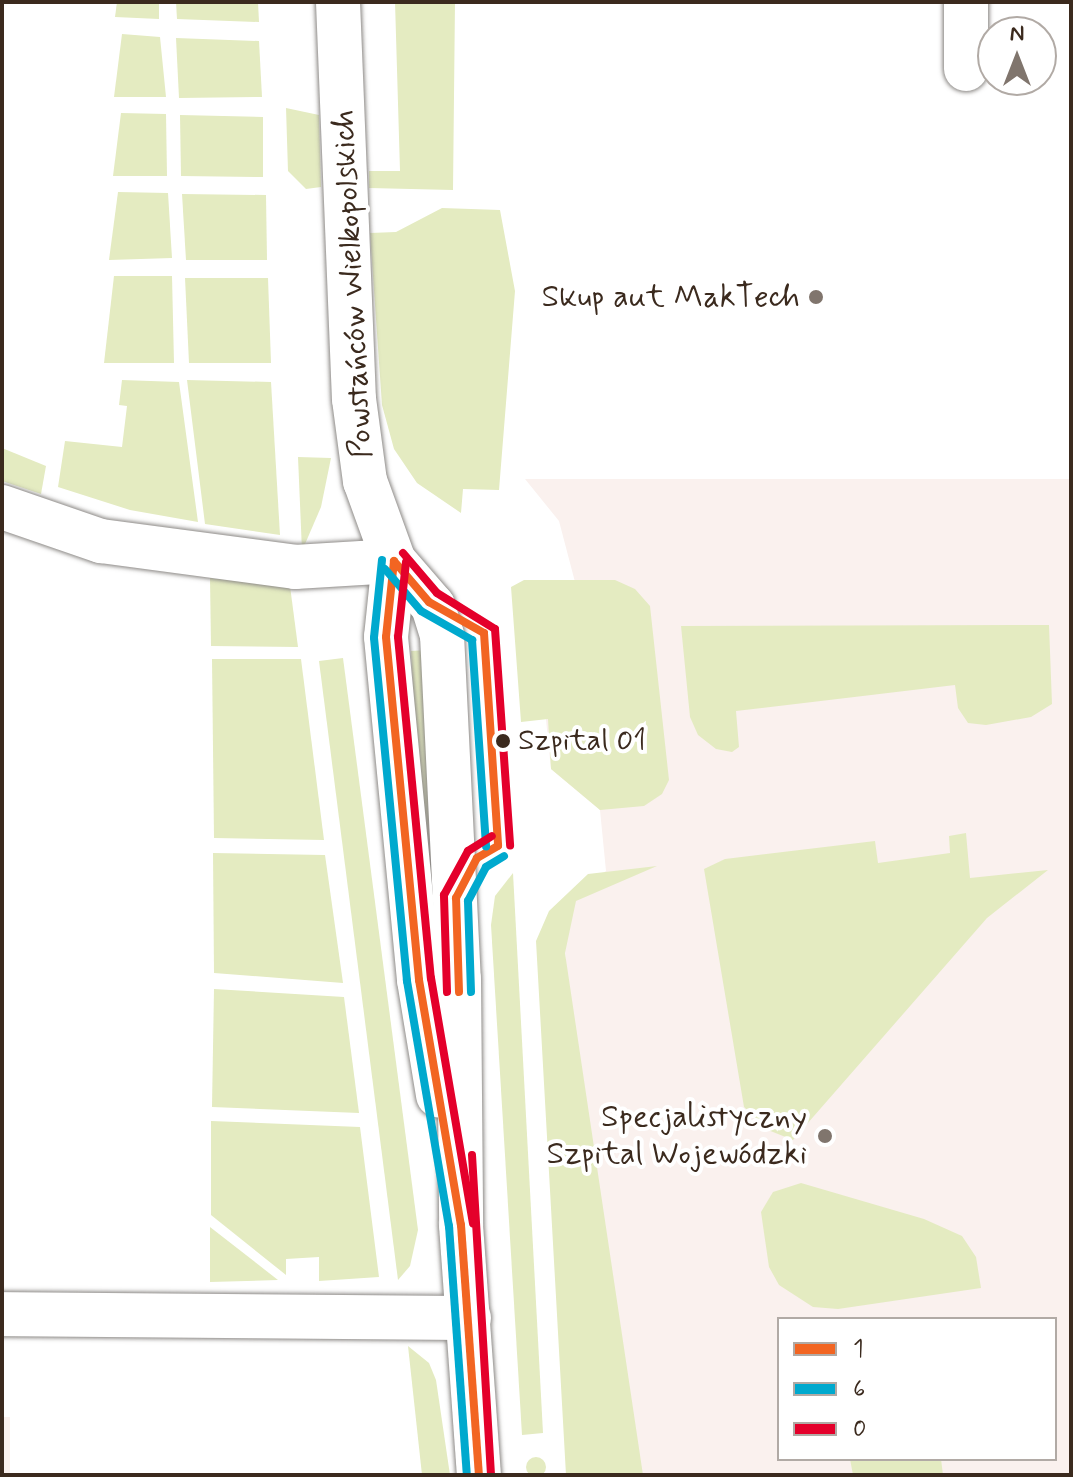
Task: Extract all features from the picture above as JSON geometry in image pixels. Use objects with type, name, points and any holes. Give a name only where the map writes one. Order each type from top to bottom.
[{"type":"street","name":"Powstańców Wielkopolskich","points":[[338,2],[354,399],[365,481],[394,561],[386,637],[417,964],[461,1225],[479,1475]]},
{"type":"street","points":[[966,2],[966,69]]},
{"type":"street","points":[[2,507],[101,541],[295,567],[394,561]]},
{"type":"street","points":[[2,1314],[469,1318]]},
{"type":"shaded area","name":"Specjalistyczny Szpital Wojewódzki","points":[[525,479],[1071,479],[1071,1475],[607,1475],[561,901],[606,871],[600,810],[551,769],[536,621],[575,582],[559,521]]},
{"type":"shaded area","points":[[2,1417],[10,1417],[10,1475],[2,1475]]},
{"type":"green space","points":[[117,2],[159,2],[159,19],[115,17]]},
{"type":"green space","points":[[176,2],[258,2],[259,22],[177,19]]},
{"type":"green space","points":[[395,2],[455,2],[453,190],[369,188],[369,171],[400,171]]},
{"type":"green space","points":[[122,34],[160,37],[166,97],[114,97]]},
{"type":"green space","points":[[176,38],[259,41],[262,97],[179,98]]},
{"type":"green space","points":[[286,108],[319,115],[321,187],[306,189],[288,171]]},
{"type":"green space","points":[[121,113],[166,114],[167,176],[113,176]]},
{"type":"green space","points":[[180,115],[263,117],[263,177],[181,176]]},
{"type":"green space","points":[[118,192],[168,193],[172,258],[109,260]]},
{"type":"green space","points":[[182,194],[266,195],[267,260],[186,260]]},
{"type":"green space","points":[[442,208],[500,210],[515,291],[499,490],[463,489],[461,513],[417,483],[394,449],[382,405],[370,233],[396,232]]},
{"type":"green space","points":[[114,276],[172,276],[174,363],[104,363]]},
{"type":"green space","points":[[185,278],[268,278],[271,363],[189,363]]},
{"type":"green space","points":[[122,380],[179,382],[198,522],[130,510],[58,487],[65,441],[122,447],[127,406],[119,405]]},
{"type":"green space","points":[[187,380],[271,382],[280,535],[205,524]]},
{"type":"green space","points":[[2,448],[46,466],[41,494],[2,481]]},
{"type":"green space","points":[[298,457],[331,458],[321,507],[302,551]]},
{"type":"green space","points":[[210,578],[290,586],[298,647],[211,646]]},
{"type":"green space","points":[[524,580],[615,580],[635,589],[650,606],[669,780],[662,794],[644,806],[600,810],[551,769],[548,719],[521,722],[511,587]]},
{"type":"green space","points":[[1049,625],[1052,704],[1031,717],[986,725],[968,723],[958,708],[955,685],[736,711],[739,747],[732,752],[716,749],[698,735],[690,717],[681,626]]},
{"type":"green space","points":[[428,650],[447,976],[428,954],[411,651]]},
{"type":"green space","points":[[343,658],[418,1230],[410,1266],[398,1280],[319,661]]},
{"type":"green space","points":[[212,659],[301,659],[324,840],[214,838]]},
{"type":"green space","points":[[966,833],[970,878],[1048,870],[987,918],[793,1140],[768,1130],[744,1107],[704,869],[725,859],[875,841],[878,863],[950,853],[949,836]]},
{"type":"green space","points":[[213,853],[325,855],[343,983],[214,973]]},
{"type":"green space","points":[[657,866],[576,901],[565,953],[643,1475],[566,1475],[536,941],[549,911],[588,874]]},
{"type":"green space","points":[[513,873],[543,1433],[522,1435],[491,925],[495,896]]},
{"type":"green space","points":[[214,989],[344,997],[359,1113],[212,1107]]},
{"type":"green space","points":[[211,1121],[360,1127],[379,1277],[319,1281],[319,1257],[286,1259],[286,1275],[211,1215]]},
{"type":"green space","points":[[801,1183],[924,1219],[962,1236],[976,1257],[981,1288],[838,1309],[813,1307],[779,1285],[769,1267],[761,1212],[773,1192]]},
{"type":"green space","points":[[210,1227],[278,1280],[210,1282]]},
{"type":"green space","points":[[408,1346],[429,1363],[436,1380],[450,1475],[422,1475]]},
{"type":"green space","points":[[536,1457],[543,1460],[546,1467],[543,1474],[536,1477],[529,1474],[526,1467],[529,1460]]},
{"type":"green space","points":[[850,1461],[941,1461],[943,1475],[853,1475]]},
{"type":"transit line","name":"0","points":[[403,553],[437,593],[495,629],[510,845]]},
{"type":"transit line","name":"6","points":[[382,560],[374,638],[407,981],[449,1226],[467,1475]]},
{"type":"transit line","name":"1","points":[[394,561],[386,637],[419,980],[461,1225],[479,1475]]},
{"type":"transit line","name":"1","points":[[394,561],[429,602],[484,633],[498,846]]},
{"type":"transit line","name":"0","points":[[406,562],[398,637],[431,978],[473,1223]]},
{"type":"transit line","name":"6","points":[[385,569],[421,611],[472,640],[486,847]]},
{"type":"transit line","name":"0","points":[[447,992],[444,895],[468,851],[492,836]]},
{"type":"transit line","name":"1","points":[[459,992],[456,898],[477,858],[498,846]]},
{"type":"transit line","name":"6","points":[[471,992],[468,901],[486,867],[504,856]]},
{"type":"transit line","name":"0","points":[[472,1155],[491,1474]]},
{"type":"place","name":"Skup aut MakTech","points":[[816,297]]},
{"type":"place","name":"Szpital 01","points":[[503,741]]},
{"type":"place","name":"Specjalistyczny Szpital Wojewódzki","points":[[825,1136]]}]
